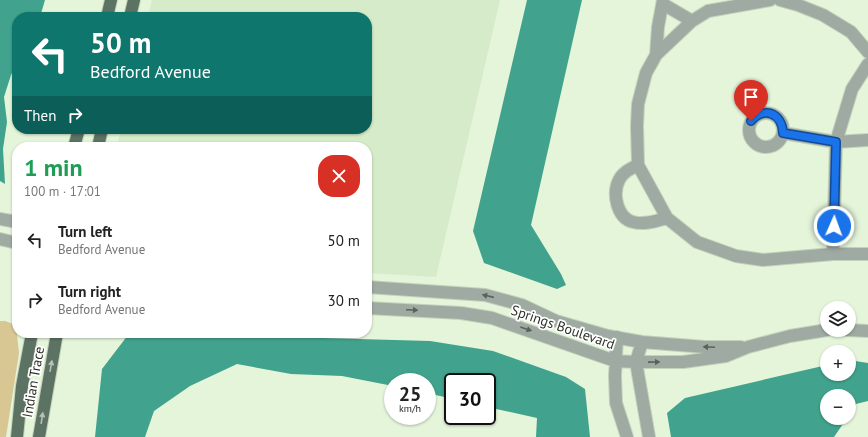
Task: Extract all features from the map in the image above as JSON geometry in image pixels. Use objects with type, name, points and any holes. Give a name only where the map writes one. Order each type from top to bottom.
[{"type":"main road","points":[[107,12],[111,0]]},
{"type":"main road","points":[[131,12],[134,0]]},
{"type":"main road","name":"Indian Trace","points":[[17,437],[22,386],[31,338]]},
{"type":"main road","name":"Indian Trace","points":[[39,437],[56,338]]},
{"type":"street","points":[[770,0],[708,11],[692,21],[656,55],[646,72],[638,104],[638,165],[667,218],[697,242],[736,256],[764,260],[833,254],[868,254]]},
{"type":"street","points":[[780,0],[798,5],[823,15],[851,32],[868,52]]},
{"type":"street","points":[[656,55],[658,27],[663,2],[692,21]]},
{"type":"street","points":[[833,254],[836,142],[852,89],[868,64]]},
{"type":"street","points":[[783,133],[836,142],[868,140]]},
{"type":"street","points":[[638,165],[626,171],[618,181],[616,192],[618,206],[624,218],[634,222],[648,222],[667,218]]},
{"type":"street","points":[[0,218],[12,221]]},
{"type":"street","points":[[0,239],[12,242]]},
{"type":"street","name":"Springs Boulevard","points":[[372,288],[485,295],[522,305],[556,321],[608,336],[642,342],[705,347],[748,347]]},
{"type":"street","name":"Springs Boulevard","points":[[372,308],[461,313],[492,318],[616,361],[683,362],[726,356],[748,347],[790,336],[820,331]]},
{"type":"street","points":[[856,330],[868,331]]},
{"type":"street","points":[[617,337],[616,404],[619,437]]},
{"type":"street","points":[[642,342],[636,362],[649,437]]},
{"type":"street","points":[[616,404],[627,437]]},
{"type":"shaded area","points":[[152,0],[500,0],[436,277],[372,273],[372,142],[118,142],[120,134],[372,134],[372,12],[149,12]]},
{"type":"shaded area","points":[[0,321],[5,321],[12,324],[12,338],[17,338],[19,353],[6,437],[0,437]]},
{"type":"water","points":[[0,0],[45,0],[41,12],[12,12],[12,73],[4,97],[7,122],[3,149],[5,184],[0,181]]},
{"type":"water","points":[[527,0],[582,0],[531,225],[561,274],[566,285],[557,289],[484,263],[473,231]]},
{"type":"water","points":[[126,338],[323,338],[430,341],[493,351],[566,377],[585,389],[590,437],[536,437],[537,418],[496,409],[496,373],[444,373],[444,397],[436,395],[436,373],[384,373],[384,384],[342,376],[291,374],[237,364],[190,386],[154,411],[145,437],[95,437],[102,369]]},
{"type":"water","points":[[856,361],[868,363],[868,401],[856,404],[856,389],[820,389],[820,425],[842,425],[834,437],[671,437],[667,413],[685,398],[820,367],[820,381],[856,381]]},
{"type":"route","points":[[751,121],[760,114],[772,114],[781,121],[783,133],[836,142],[834,226]]}]
